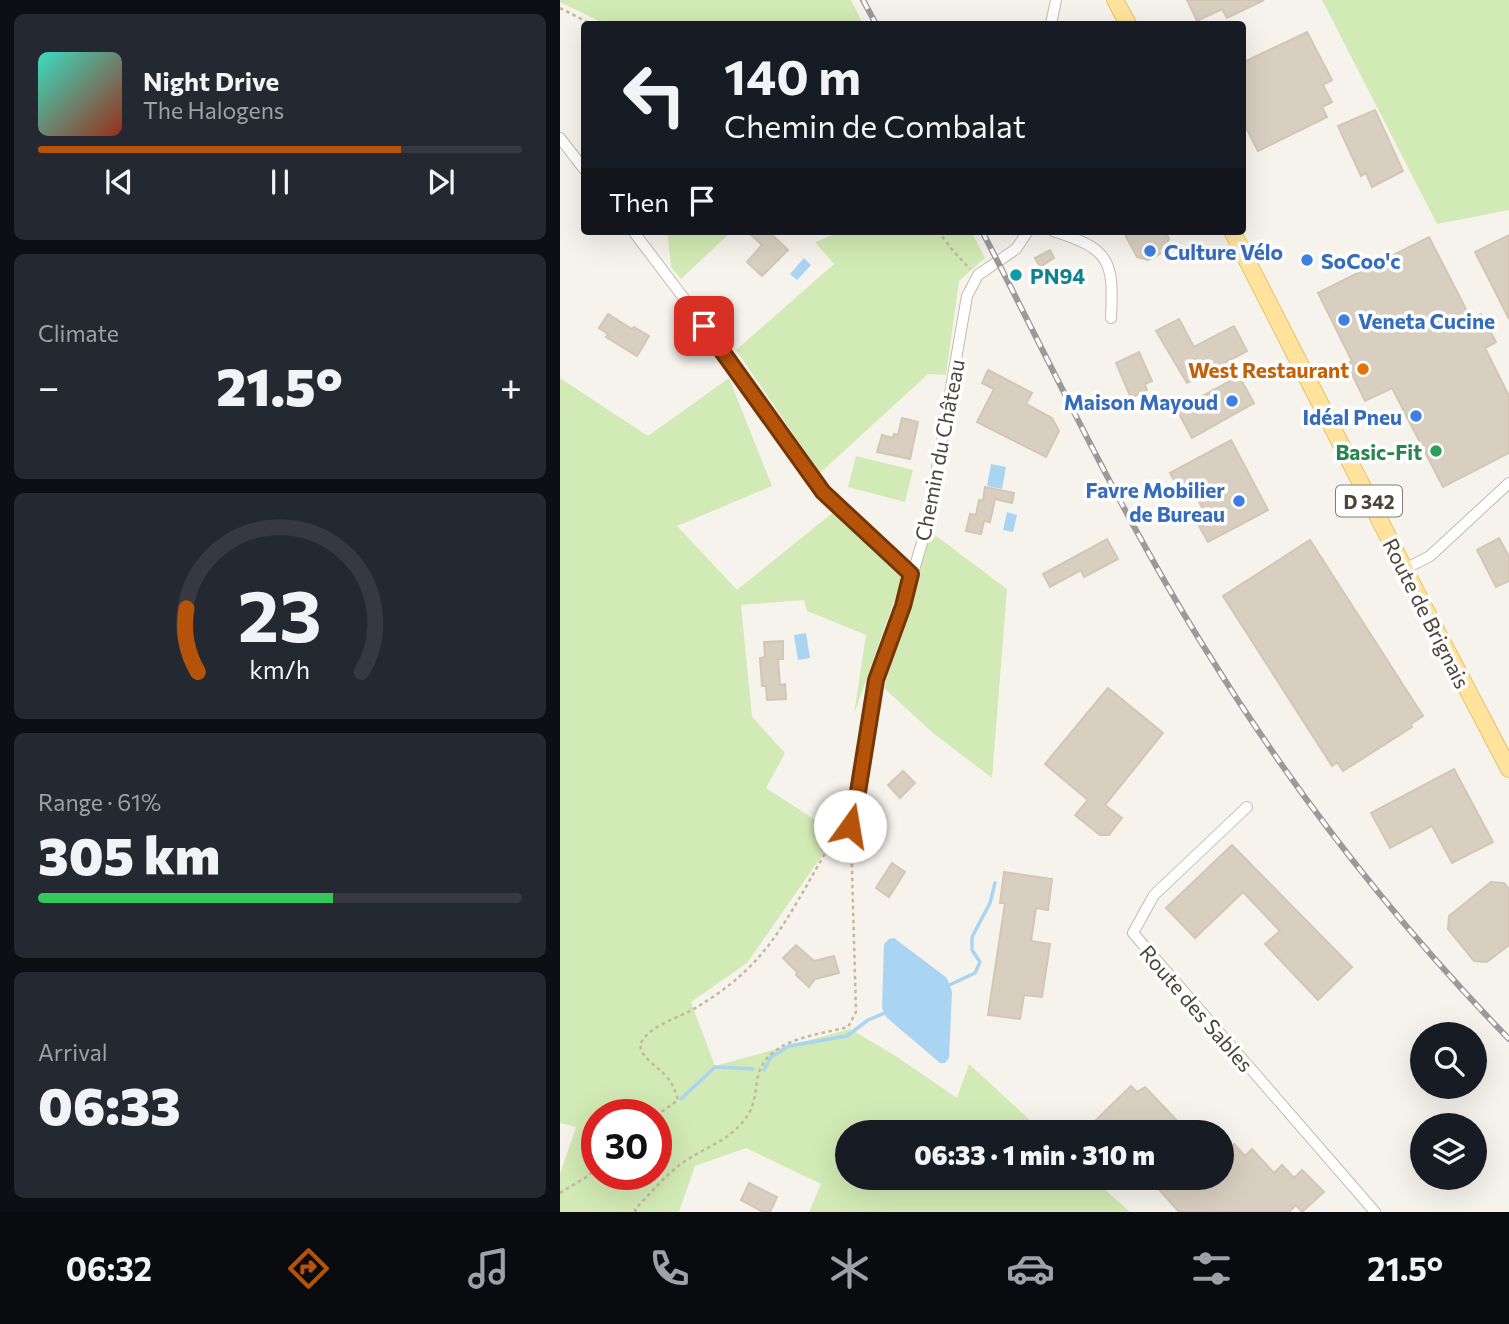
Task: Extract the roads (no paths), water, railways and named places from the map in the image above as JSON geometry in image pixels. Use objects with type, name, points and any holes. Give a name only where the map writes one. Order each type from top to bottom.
[{"type":"main road","points":[[1115,0],[1126,21]]},
{"type":"main road","name":"Route de Brignais","points":[[1234,235],[1509,769]]},
{"type":"street","points":[[1052,21],[1056,0]]},
{"type":"street","points":[[560,138],[581,165]]},
{"type":"street","points":[[636,235],[823,492],[911,574]]},
{"type":"street","name":"Chemin du Château","points":[[850,826],[876,680],[903,606],[927,526],[965,307],[978,275],[1016,249],[1025,235]]},
{"type":"street","points":[[1065,235],[1090,246],[1104,258],[1111,273],[1111,318]]},
{"type":"street","points":[[1405,569],[1430,556],[1509,483]]},
{"type":"street","name":"Route des Sables","points":[[1247,807],[1154,895],[1133,933],[1375,1212]]},
{"type":"water","points":[[804,258],[811,265],[797,280],[790,274]]},
{"type":"water","points":[[991,464],[1006,467],[1002,489],[987,486]]},
{"type":"water","points":[[1007,512],[1017,515],[1013,532],[1003,530]]},
{"type":"water","points":[[806,633],[810,658],[798,660],[794,635]]},
{"type":"water","points":[[894,938],[947,978],[952,992],[949,1058],[945,1063],[940,1063],[886,1017],[882,1008],[884,944]]},
{"type":"waterway","points":[[945,987],[975,973],[980,962],[972,950],[972,937],[990,903],[995,883]]},
{"type":"waterway","points":[[764,1070],[771,1057],[789,1046],[847,1036],[868,1020],[887,1012]]},
{"type":"waterway","points":[[681,1099],[715,1067],[753,1069]]},
{"type":"railway","points":[[863,0],[874,21]]},
{"type":"railway","points":[[984,235],[1144,545],[1237,699],[1308,802],[1384,900],[1509,1039]]},
{"type":"place","name":"Culture Vélo","points":[[1150,251]]},
{"type":"place","name":"SoCoo'c","points":[[1307,260]]},
{"type":"place","name":"PN94","points":[[1016,275]]},
{"type":"place","name":"Veneta Cucine","points":[[1344,320]]},
{"type":"place","name":"West Restaurant","points":[[1363,369]]},
{"type":"place","name":"Maison Mayoud","points":[[1232,401]]},
{"type":"place","name":"Idéal Pneu","points":[[1416,416]]},
{"type":"place","name":"Basic-Fit","points":[[1436,451]]},
{"type":"place","name":"Favre Mobilier de Bureau","points":[[1239,501]]}]
